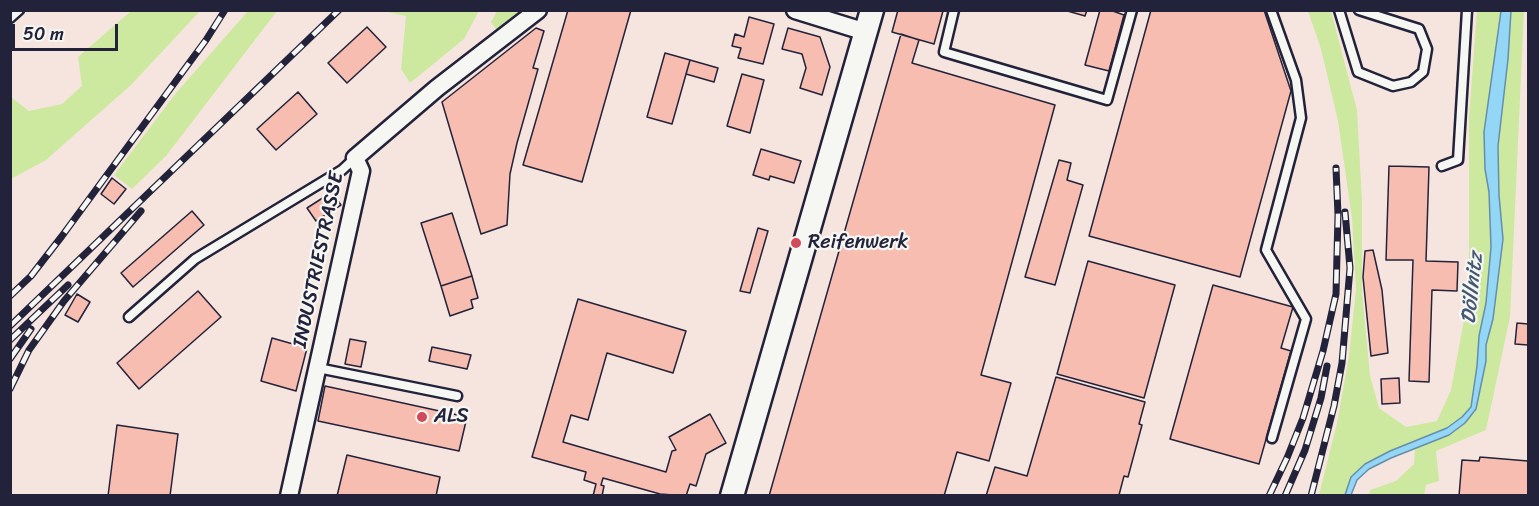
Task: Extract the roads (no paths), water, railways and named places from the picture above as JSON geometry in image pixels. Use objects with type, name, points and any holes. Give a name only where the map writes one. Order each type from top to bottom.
[{"type":"main road","points":[[732,495],[869,21]]},
{"type":"street","name":"INDUSTRIESTRASSE","points":[[289,495],[361,171],[355,158],[437,88],[538,10]]},
{"type":"street","points":[[795,10],[869,21]]},
{"type":"lane","points":[[10,18],[18,10]]},
{"type":"lane","points":[[954,10],[944,51],[1107,100],[1132,10]]},
{"type":"lane","points":[[1271,10],[1296,80],[1301,118],[1266,250],[1306,319],[1272,438]]},
{"type":"lane","points":[[1339,10],[1358,72],[1393,86],[1411,82],[1423,72],[1427,49],[1419,29],[1359,10]]},
{"type":"lane","points":[[1442,166],[1458,160],[1467,10]]},
{"type":"lane","points":[[129,316],[195,260],[342,170],[355,158]]},
{"type":"lane","points":[[318,368],[457,396]]},
{"type":"water","points":[[1501,11],[1511,11],[1498,146],[1503,239],[1493,319],[1486,345],[1486,361],[1476,409],[1465,423],[1449,435],[1369,469],[1357,480],[1351,495],[1345,495],[1351,477],[1365,464],[1390,451],[1447,428],[1471,407],[1479,336],[1486,303],[1491,247],[1484,132]]},
{"type":"railway","points":[[10,296],[31,276],[62,236],[206,40],[225,10]]},
{"type":"railway","points":[[10,326],[339,10]]},
{"type":"railway","points":[[1269,496],[1303,418],[1323,351],[1336,294],[1338,215],[1336,168]]},
{"type":"railway","points":[[10,389],[29,350],[64,301],[141,211]]},
{"type":"railway","points":[[1311,496],[1334,406],[1342,363],[1350,268],[1345,212]]},
{"type":"railway","points":[[10,340],[68,285]]},
{"type":"railway","points":[[10,359],[31,329]]},
{"type":"railway","points":[[1285,496],[1305,450],[1321,398],[1327,366]]},
{"type":"place","name":"Reifenwerk","points":[[796,243]]},
{"type":"place","name":"ALS","points":[[422,417]]},
{"type":"water label","name":"Döllnitz","points":[[1473,288]]}]
